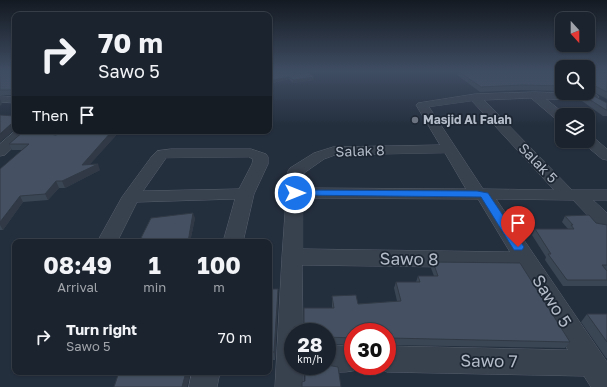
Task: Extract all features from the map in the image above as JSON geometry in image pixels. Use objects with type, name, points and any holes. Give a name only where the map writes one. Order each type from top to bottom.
[{"type":"street","points":[[534,95],[555,112]]},
{"type":"street","points":[[475,97],[555,96]]},
{"type":"street","name":"Sawo 5","points":[[475,97],[426,104],[422,106],[527,260],[607,387]]},
{"type":"street","name":"Salak 5","points":[[475,97],[574,196],[607,224]]},
{"type":"street","points":[[0,100],[12,100]]},
{"type":"street","points":[[0,151],[20,134]]},
{"type":"street","points":[[595,146],[607,156]]},
{"type":"street","name":"Salak 8","points":[[295,193],[296,171],[319,156],[333,151],[450,148]]},
{"type":"street","points":[[109,239],[131,197],[156,159],[162,154],[250,153],[261,157],[260,164],[244,194],[234,239]]},
{"type":"street","points":[[292,323],[292,257],[295,193],[574,196],[607,195]]},
{"type":"street","points":[[131,197],[244,194]]},
{"type":"street","name":"Sawo 8","points":[[292,257],[527,260]]},
{"type":"street","name":"Sawo 7","points":[[396,359],[591,363]]},
{"type":"street","points":[[203,387],[205,375]]},
{"type":"street","points":[[289,387],[290,375]]},
{"type":"building","points":[[0,89],[12,89],[11,90]]},
{"type":"building","points":[[595,97],[607,103],[606,110],[590,100],[595,100]]},
{"type":"building","points":[[0,115],[12,116],[12,124],[0,134]]},
{"type":"building","points":[[21,134],[109,134],[82,165],[98,164],[62,181],[56,181],[45,194],[20,196],[0,222],[0,169],[29,144],[9,144]]},
{"type":"building","points":[[193,213],[189,239],[141,238],[151,218]]},
{"type":"building","points":[[589,215],[596,223],[607,225],[607,265],[602,265],[607,271],[607,280],[567,280],[548,254],[551,254],[535,229],[574,229],[571,225],[573,225],[565,216]]},
{"type":"building","points":[[433,262],[520,263],[570,342],[396,338],[396,323],[344,323],[344,338],[336,337],[336,323],[304,323],[304,308],[334,308],[332,296],[356,295],[358,304],[401,301],[396,282],[420,282],[418,276],[438,276]]},
{"type":"building","points":[[272,289],[278,289],[274,352],[272,352]]},
{"type":"building","points":[[587,314],[607,314],[607,342]]},
{"type":"building","points":[[336,367],[338,367],[341,387],[302,387],[302,382],[305,381],[305,375],[336,375]]},
{"type":"building","points":[[118,375],[185,375],[182,387],[114,387]]},
{"type":"place","name":"Masjid Al Falah","points":[[415,120]]},
{"type":"route","points":[[295,193],[484,195],[518,247]]}]
